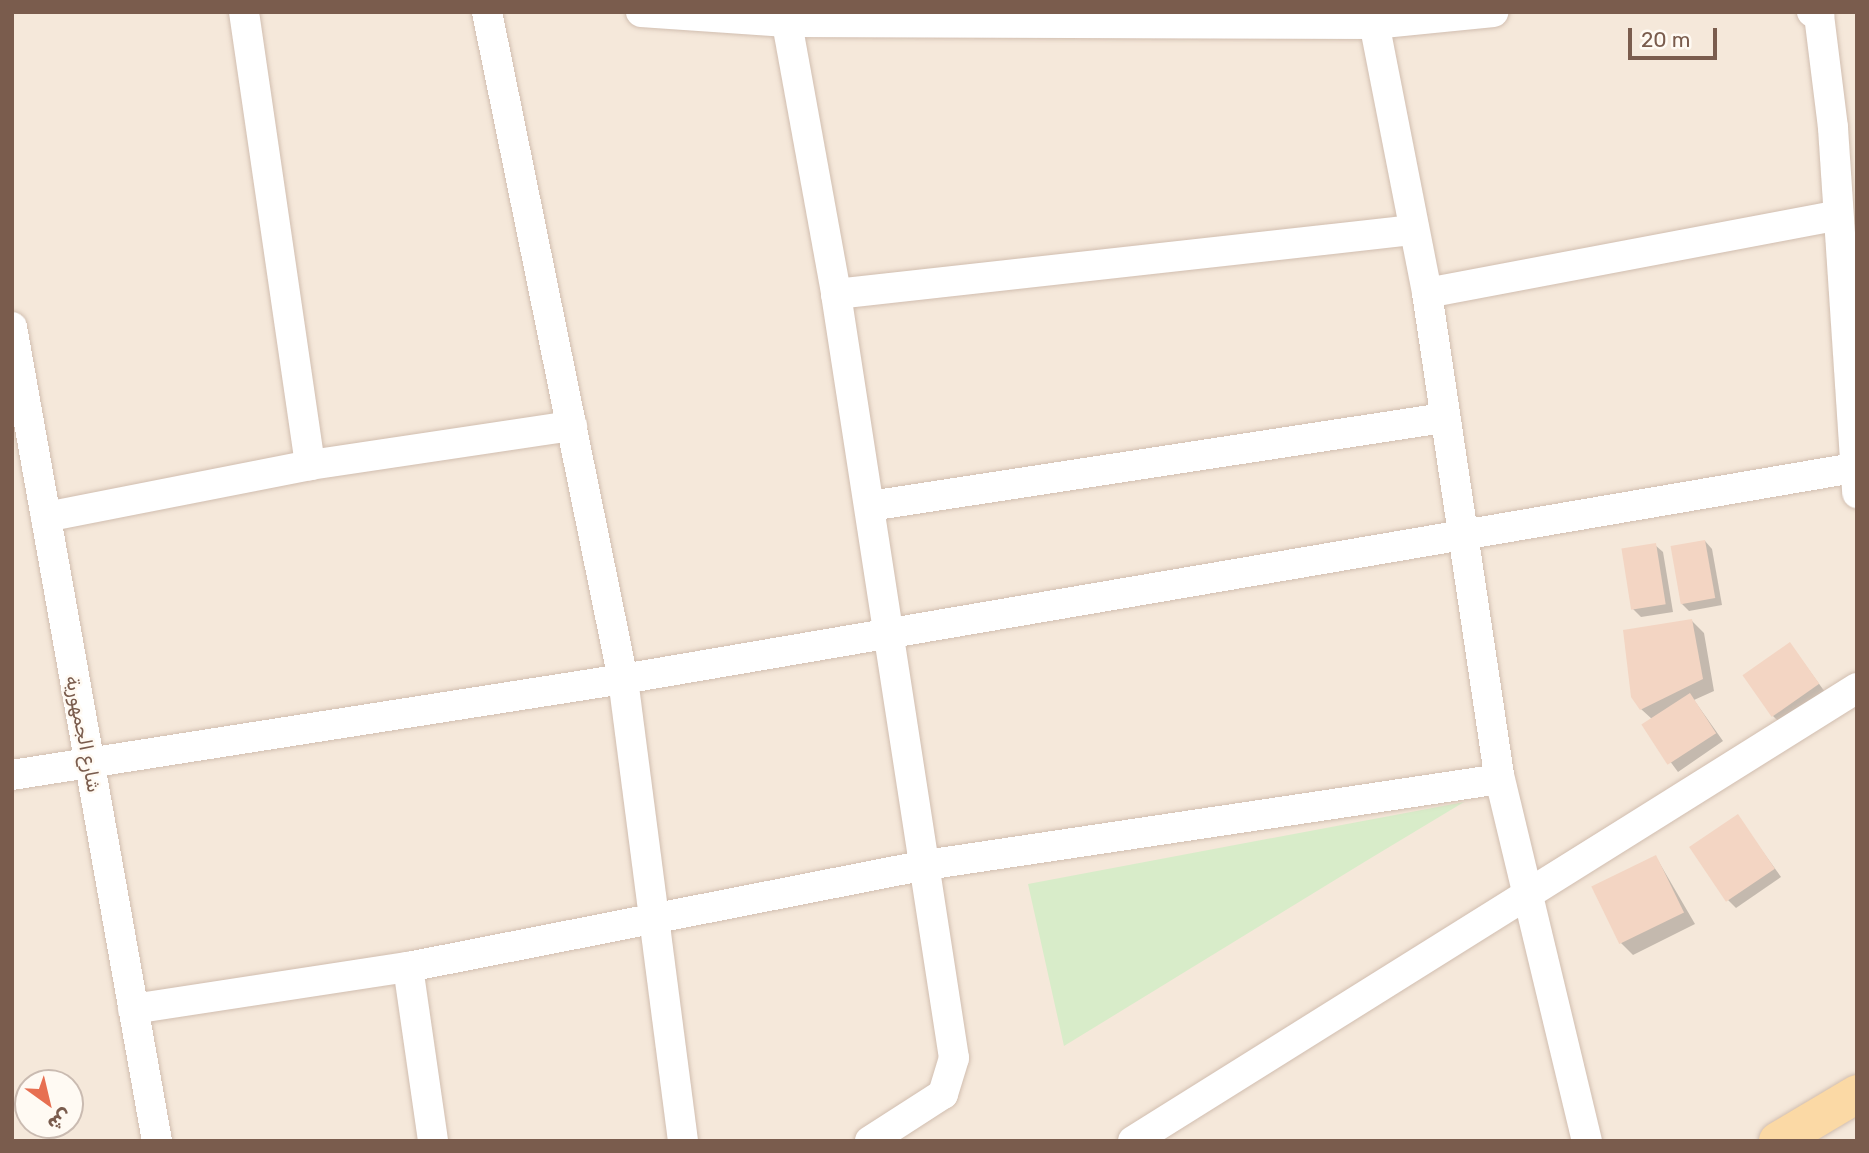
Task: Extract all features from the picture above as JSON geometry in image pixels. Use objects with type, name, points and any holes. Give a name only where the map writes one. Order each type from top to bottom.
[{"type":"main road","points":[[1778,1141],[1857,1094]]},
{"type":"street","points":[[244,12],[310,465]]},
{"type":"street","points":[[487,12],[622,679],[683,1141]]},
{"type":"street","points":[[641,12],[786,17],[1372,18],[1493,12]]},
{"type":"street","points":[[12,775],[622,679],[889,631],[1462,535],[1855,481],[1849,260],[1836,216],[1819,13]]},
{"type":"street","points":[[786,17],[836,294],[954,1058],[943,1094],[870,1141]]},
{"type":"street","points":[[1372,18],[1427,293],[1443,418],[1500,779],[1587,1141]]},
{"type":"street","points":[[1427,293],[1836,216]]},
{"type":"street","points":[[836,294],[1413,230]]},
{"type":"street","name":"شارع الجمهورية","points":[[12,327],[157,1141]]},
{"type":"street","points":[[870,506],[1443,418]]},
{"type":"street","points":[[46,517],[310,465],[572,426]]},
{"type":"street","points":[[1133,1141],[1857,688]]},
{"type":"street","points":[[133,1009],[408,967],[926,865],[1500,779]]},
{"type":"street","points":[[408,967],[433,1141]]},
{"type":"shaded area","points":[[12,12],[1857,12],[1857,1141],[12,1141]]},
{"type":"green space","points":[[1464,802],[1366,861],[1064,1046],[1028,884]]},
{"type":"building","points":[[1705,540],[1715,598],[1681,604],[1671,546]]},
{"type":"building","points":[[1656,543],[1666,604],[1631,610],[1621,548]]},
{"type":"building","points":[[1692,619],[1703,679],[1640,710],[1631,697],[1623,630]]},
{"type":"building","points":[[1790,642],[1819,684],[1772,717],[1742,675]]},
{"type":"building","points":[[1690,693],[1716,733],[1667,765],[1641,725]]},
{"type":"building","points":[[1738,814],[1775,869],[1726,902],[1689,847]]},
{"type":"building","points":[[1656,855],[1684,913],[1619,944],[1591,887]]}]
